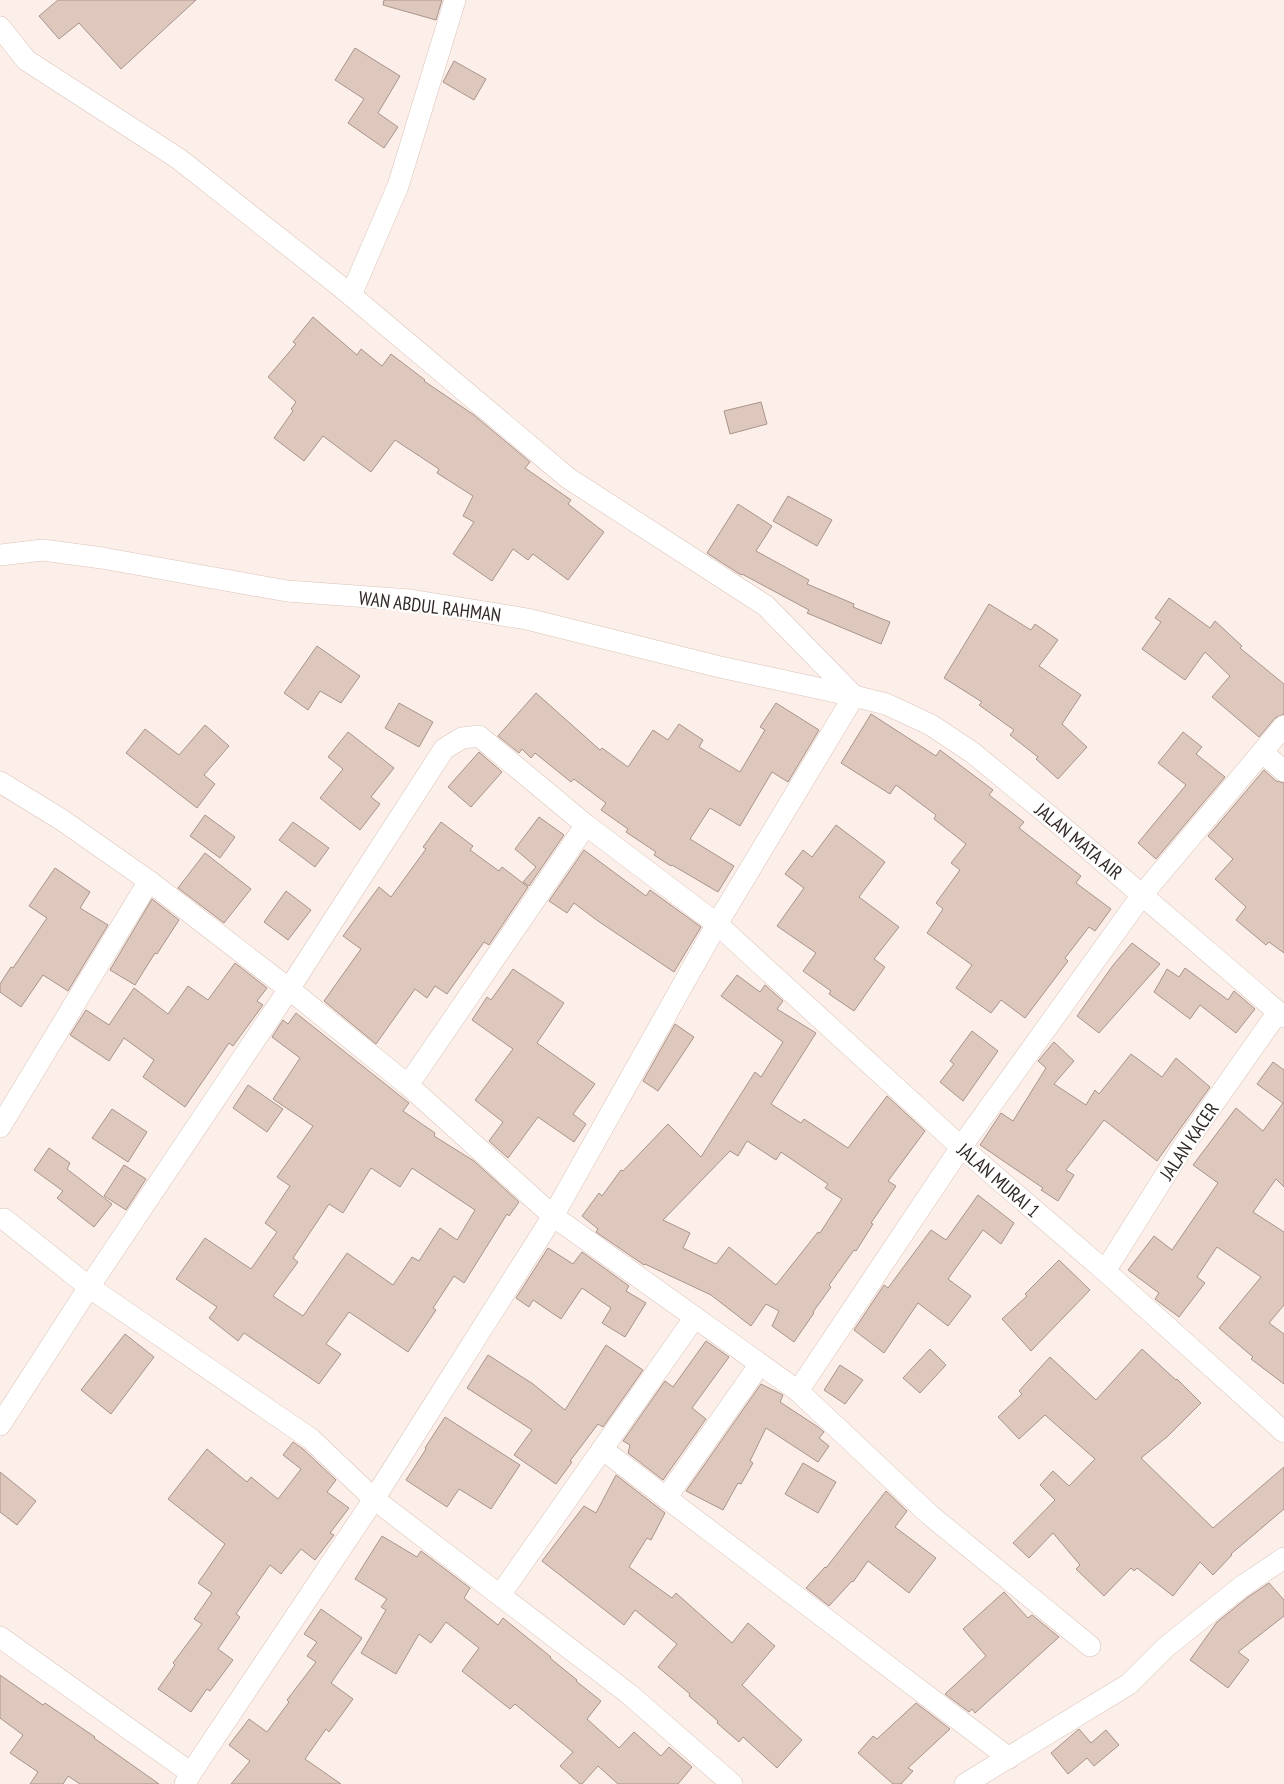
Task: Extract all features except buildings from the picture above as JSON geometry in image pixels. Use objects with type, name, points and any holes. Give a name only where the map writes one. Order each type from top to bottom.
[{"type":"street","points":[[351,295],[398,186],[455,0]]},
{"type":"street","points":[[0,27],[26,60],[179,159],[351,295],[568,478],[766,606],[854,696],[717,924],[552,1216],[374,1499],[188,1779],[0,1637]]},
{"type":"street","name":"WAN ABDUL RAHMAN","points":[[0,554],[43,550],[102,558],[287,591],[410,600],[498,614],[527,619],[720,667],[854,696]]},
{"type":"street","name":"JALAN MATA AIR","points":[[854,696],[886,704],[930,725],[973,753],[1281,1015]]},
{"type":"street","points":[[798,1391],[961,1147],[1142,895],[1284,726]]},
{"type":"street","name":"JALAN MURAI 1","points":[[0,1425],[290,989],[444,749],[462,738],[479,736],[586,825],[717,924],[961,1147],[1105,1271],[1284,1432]]},
{"type":"street","points":[[1263,753],[1284,771]]},
{"type":"street","points":[[0,782],[62,820],[149,881],[290,989],[408,1085],[552,1216],[798,1391],[930,1515],[1090,1646]]},
{"type":"street","points":[[408,1085],[586,825]]},
{"type":"street","points":[[0,1126],[149,881]]},
{"type":"street","name":"JALAN KACER","points":[[1105,1271],[1183,1148],[1281,1015]]},
{"type":"street","points":[[4,1219],[90,1288],[311,1439],[374,1499],[629,1694],[732,1784]]},
{"type":"street","points":[[500,1595],[695,1317]]},
{"type":"street","points":[[666,1498],[760,1364]]},
{"type":"street","points":[[602,1449],[1009,1758]]},
{"type":"street","points":[[965,1784],[1129,1684],[1166,1647],[1241,1587],[1284,1558]]}]
